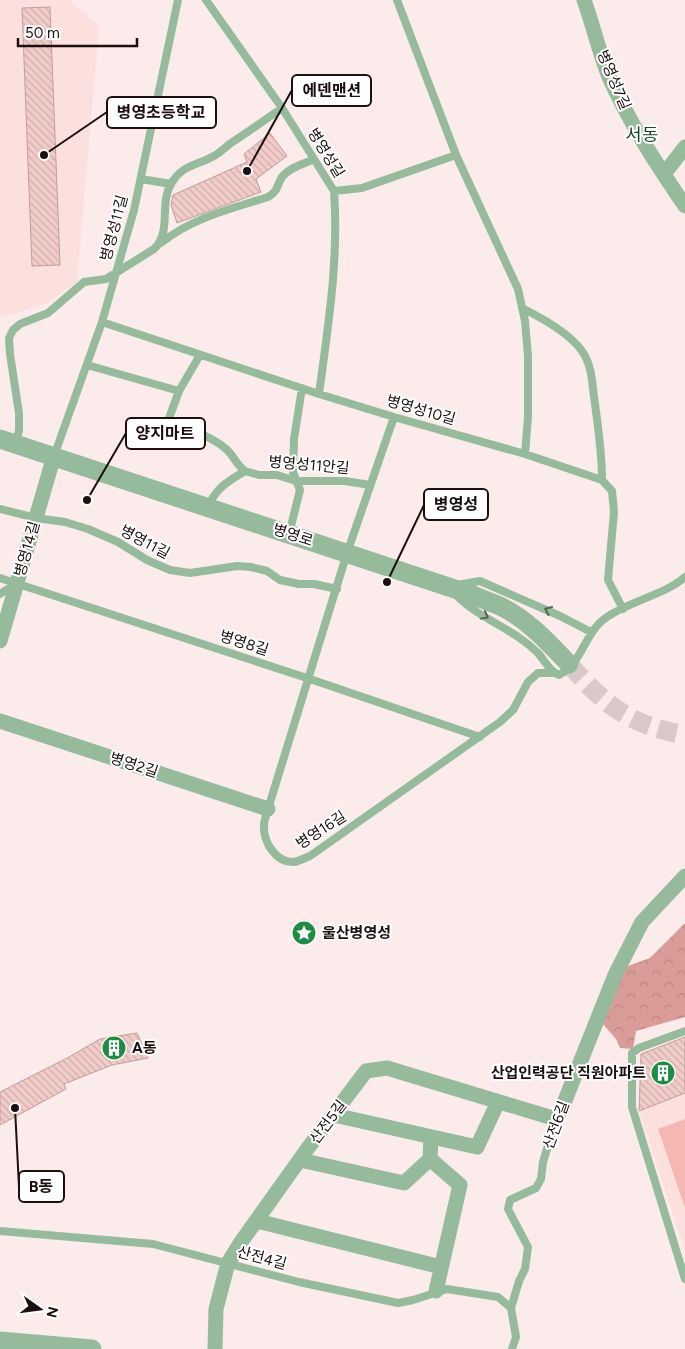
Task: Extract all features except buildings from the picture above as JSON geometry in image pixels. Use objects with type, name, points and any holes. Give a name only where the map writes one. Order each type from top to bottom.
[{"type":"street","name":"병영성7길","points":[[584,0],[609,76],[631,119],[685,206]]},
{"type":"street","points":[[664,174],[685,147]]},
{"type":"street","name":"병영로","points":[[8,442],[447,586],[501,607],[525,622],[547,640],[561,668]]},
{"type":"street","name":"병영14길","points":[[0,641],[54,456]]},
{"type":"street","name":"병영2길","points":[[0,721],[268,809]]},
{"type":"street","name":"산전6길","points":[[556,1119],[615,975],[642,922],[685,876]]},
{"type":"street","name":"산전5길","points":[[215,1349],[216,1309],[228,1263],[300,1160],[366,1071],[387,1068],[556,1119]]},
{"type":"street","points":[[334,1115],[478,1147],[498,1102]]},
{"type":"street","points":[[300,1160],[404,1183],[430,1159],[431,1136]]},
{"type":"street","points":[[430,1159],[460,1185],[436,1291]]},
{"type":"street","points":[[257,1221],[441,1267]]},
{"type":"street","points":[[0,1341],[92,1349]]},
{"type":"lane","name":"병영성11길","points":[[54,456],[102,322],[134,210],[178,0]]},
{"type":"lane","name":"병영성길","points":[[206,0],[282,108],[334,191],[362,188],[456,155]]},
{"type":"lane","points":[[397,0],[456,155],[518,289],[525,321],[528,356],[528,417],[525,454]]},
{"type":"lane","points":[[161,243],[164,234],[165,198],[171,184],[179,173],[187,167],[213,157],[282,108]]},
{"type":"lane","points":[[8,442],[19,430],[19,412],[10,354],[9,338],[12,330],[20,324],[48,313],[84,282],[116,274],[154,249],[176,231],[200,220],[268,197],[277,191],[282,177],[289,171],[314,159]]},
{"type":"lane","points":[[141,179],[171,184]]},
{"type":"lane","points":[[319,394],[329,319],[335,247],[334,191]]},
{"type":"lane","points":[[522,308],[556,328],[574,343],[585,354],[590,365],[599,434],[602,480],[612,491],[614,512],[608,580],[623,610]]},
{"type":"lane","name":"병영성10길","points":[[102,322],[319,394],[525,454],[602,480]]},
{"type":"lane","points":[[200,355],[179,391],[168,421],[218,443],[227,449],[237,466],[245,471],[213,494],[208,507]]},
{"type":"lane","points":[[87,365],[179,391]]},
{"type":"lane","points":[[289,534],[300,490],[293,472],[294,439],[302,388]]},
{"type":"lane","name":"병영16길","points":[[394,417],[347,553],[310,679],[268,809],[264,825],[265,835],[270,847],[278,857],[287,861],[296,862],[310,856],[500,722],[513,710],[528,682],[538,673],[561,668]]},
{"type":"lane","name":"병영성11안길","points":[[245,471],[259,475],[277,475],[296,481],[345,482],[370,485]]},
{"type":"lane","name":"병영11길","points":[[0,509],[36,518],[65,522],[88,529],[118,542],[147,560],[170,570],[190,573],[237,566],[251,567],[267,571],[280,580],[337,589]]},
{"type":"lane","name":"병영8길","points":[[0,578],[310,679],[480,737]]},
{"type":"lane","points":[[447,586],[480,580],[591,632]]},
{"type":"lane","points":[[561,668],[559,675],[567,671],[580,657],[591,632],[606,617],[684,580]]},
{"type":"lane","points":[[0,594],[16,584]]},
{"type":"lane","points":[[685,1031],[640,1048],[632,1053],[632,1107],[685,1279]]},
{"type":"lane","name":"산전6길","points":[[512,1349],[516,1336],[511,1308],[519,1280],[525,1269],[528,1247],[508,1209],[510,1200],[536,1188],[541,1179],[543,1162],[556,1119]]},
{"type":"lane","name":"산전4길","points":[[0,1231],[153,1244],[299,1282],[398,1303],[447,1289],[498,1297],[511,1308]]},
{"type":"shaded area","points":[[0,0],[70,0],[99,27],[77,282],[48,303],[0,318]]},
{"type":"shaded area","points":[[685,1093],[685,1250],[639,1111]]},
{"type":"shaded area","points":[[685,1119],[685,1208],[658,1129]]},
{"type":"green space","points":[[685,923],[685,1017],[636,1031],[633,1049],[620,1048],[616,1039],[602,1023],[617,983],[628,966],[650,958]]},
{"type":"tunnel","points":[[569,664],[594,691],[633,719],[665,731],[685,735]]},
{"type":"place","name":"병영초등학교","points":[[44,155]]},
{"type":"place","name":"에덴맨션","points":[[247,171]]},
{"type":"place","name":"양지마트","points":[[87,500]]},
{"type":"place","name":"병영성","points":[[387,582]]},
{"type":"place","name":"울산병영성","points":[[304,933]]},
{"type":"place","name":"A동","points":[[114,1048]]},
{"type":"place","name":"산업인력공단 직원아파트","points":[[663,1073]]},
{"type":"place","name":"B동","points":[[15,1108]]},
{"type":"district","name":"서동","points":[[642,135]]}]
